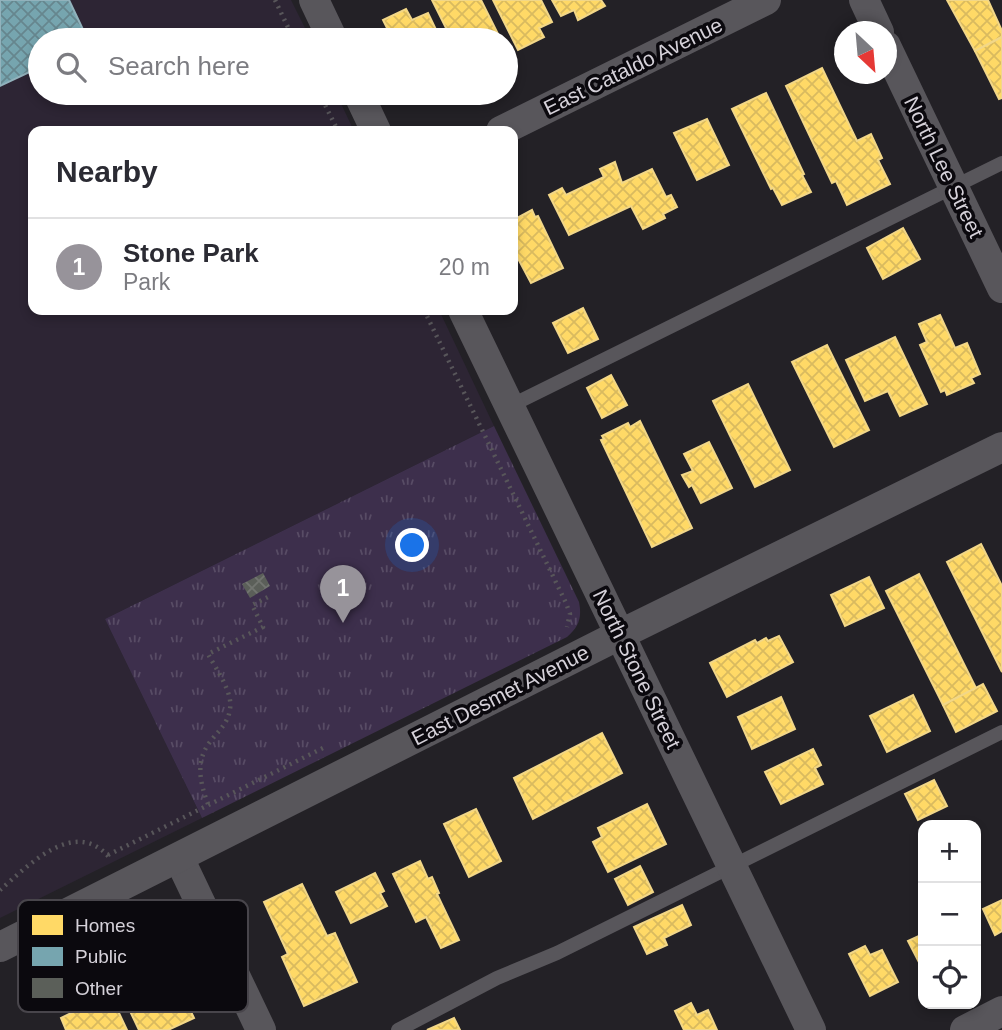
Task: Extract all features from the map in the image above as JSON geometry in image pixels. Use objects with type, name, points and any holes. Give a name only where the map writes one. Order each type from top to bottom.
[{"type":"street","points":[[314,0],[327,28]]},
{"type":"street","name":"East Cataldo Avenue","points":[[510,126],[766,0]]},
{"type":"street","points":[[864,0],[874,21]]},
{"type":"street","name":"North Lee Street","points":[[897,68],[1002,288]]},
{"type":"street","points":[[364,105],[374,126]]},
{"type":"street","name":"North Stone Street","points":[[465,315],[811,1030]]},
{"type":"street","name":"East Desmet Avenue","points":[[94,900],[621,634],[1002,447]]},
{"type":"street","points":[[179,858],[199,900]]},
{"type":"street","name":"East Desmet Avenue","points":[[0,947],[18,938]]},
{"type":"street","points":[[248,1003],[261,1030]]},
{"type":"street","points":[[965,1030],[1002,1011]]},
{"type":"lane","points":[[510,406],[1002,163]]},
{"type":"lane","points":[[398,1030],[485,984],[557,953],[1002,733]]},
{"type":"path","points":[[275,0],[288,28]]},
{"type":"path","points":[[325,105],[336,126]]},
{"type":"path","points":[[426,315],[566,603],[570,620],[566,627],[559,631]]},
{"type":"path","points":[[208,804],[199,773],[202,755],[224,725],[231,708],[229,694],[208,654],[263,626],[252,606],[268,597]]},
{"type":"path","points":[[108,855],[334,743]]},
{"type":"path","points":[[0,890],[53,848],[74,841],[97,845],[108,855],[122,886]]},
{"type":"shaded area","points":[[0,0],[291,0],[305,28],[28,28],[28,105],[342,105],[352,126],[28,126],[28,315],[441,315],[494,426],[105,619],[202,818],[36,900],[18,900],[18,909],[0,918]]},
{"type":"green space","points":[[494,426],[579,602],[580,617],[574,629],[567,637],[202,818],[105,619]]},
{"type":"building: Homes","points":[[432,0],[481,0],[495,28],[446,28]]},
{"type":"building: Homes","points":[[493,0],[541,0],[552,22],[539,28],[544,37],[518,50],[518,28],[507,28]]},
{"type":"building: Homes","points":[[552,0],[601,0],[605,6],[578,20],[574,10],[561,16]]},
{"type":"building: Homes","points":[[947,0],[988,0],[1002,31],[1002,37],[975,51]]},
{"type":"building: Homes","points":[[406,9],[412,20],[428,13],[435,28],[387,28],[383,20]]},
{"type":"building: Homes","points":[[1002,37],[1002,98],[999,99],[975,51]]},
{"type":"building: Homes","points":[[822,68],[857,141],[871,134],[882,158],[878,160],[890,184],[847,205],[836,181],[832,183],[786,86]]},
{"type":"building: Homes","points":[[766,93],[811,192],[782,205],[773,188],[771,189],[732,109]]},
{"type":"building: Homes","points":[[707,119],[729,165],[697,180],[674,133]]},
{"type":"building: Homes","points":[[615,162],[622,183],[652,169],[666,197],[671,195],[677,207],[663,214],[665,218],[643,229],[631,206],[569,235],[549,195],[562,188],[566,195],[604,177],[600,169]]},
{"type":"building: Homes","points":[[532,210],[535,217],[538,216],[563,268],[531,283],[518,259],[518,217]]},
{"type":"building: Homes","points":[[903,228],[920,259],[883,279],[867,248]]},
{"type":"building: Homes","points":[[583,308],[598,339],[568,353],[553,323]]},
{"type":"building: Homes","points":[[940,315],[955,348],[967,343],[980,374],[971,378],[974,383],[947,395],[945,390],[941,392],[920,345],[927,342],[919,324]]},
{"type":"building: Homes","points":[[895,337],[927,404],[900,416],[888,391],[865,401],[846,360]]},
{"type":"building: Homes","points":[[827,345],[869,430],[834,447],[792,362]]},
{"type":"building: Homes","points":[[611,375],[627,405],[602,418],[587,388]]},
{"type":"building: Homes","points":[[748,384],[790,470],[755,487],[713,401]]},
{"type":"building: Homes","points":[[640,421],[692,528],[652,547],[601,440],[604,439],[602,436],[628,423],[630,427]]},
{"type":"building: Homes","points":[[709,442],[732,488],[701,503],[692,485],[689,487],[682,475],[693,471],[684,454]]},
{"type":"building: Homes","points":[[981,544],[1002,586],[1002,672],[947,562]]},
{"type":"building: Homes","points":[[919,574],[976,688],[943,705],[886,591]]},
{"type":"building: Homes","points":[[869,577],[884,608],[845,626],[831,595]]},
{"type":"building: Homes","points":[[779,636],[793,662],[727,697],[710,663],[755,640],[757,643]]},
{"type":"building: Homes","points":[[983,684],[997,711],[956,732],[943,705]]},
{"type":"building: Homes","points":[[913,695],[930,731],[887,752],[870,716]]},
{"type":"building: Homes","points":[[781,697],[795,729],[752,749],[738,717]]},
{"type":"building: Homes","points":[[602,733],[622,773],[533,819],[514,778]]},
{"type":"building: Homes","points":[[813,749],[821,765],[815,768],[823,784],[781,804],[765,772]]},
{"type":"building: Homes","points":[[934,780],[947,806],[918,820],[905,794]]},
{"type":"building: Homes","points":[[647,804],[666,844],[608,872],[593,842],[602,837],[598,828]]},
{"type":"building: Homes","points":[[476,809],[501,861],[469,877],[444,824]]},
{"type":"building: Homes","points":[[420,861],[428,879],[432,877],[439,893],[437,894],[459,940],[441,948],[426,917],[416,922],[393,874]]},
{"type":"building: Homes","points":[[640,866],[653,892],[628,905],[615,879]]},
{"type":"building: Homes","points":[[375,873],[384,891],[380,893],[387,906],[351,923],[336,892]]},
{"type":"building: Homes","points":[[302,884],[327,936],[335,933],[357,982],[304,1006],[282,957],[288,954],[264,902]]},
{"type":"building: Homes","points":[[1002,900],[1002,931],[995,935],[983,909]]},
{"type":"building: Homes","points":[[682,905],[691,925],[664,938],[667,945],[647,954],[634,927]]},
{"type":"building: Homes","points":[[918,936],[918,960],[908,941]]},
{"type":"building: Homes","points":[[865,946],[870,955],[882,950],[898,982],[870,996],[849,954]]},
{"type":"building: Homes","points":[[691,1003],[697,1015],[708,1010],[717,1030],[684,1030],[675,1011]]},
{"type":"building: Homes","points":[[73,1012],[118,1012],[127,1030],[66,1030],[61,1018]]},
{"type":"building: Homes","points":[[130,1012],[191,1012],[194,1018],[168,1030],[139,1030]]},
{"type":"building: Homes","points":[[454,1018],[460,1030],[427,1030]]},
{"type":"building: Public","points":[[0,0],[69,0],[82,28],[28,28],[28,73],[0,86]]},
{"type":"building: Other","points":[[263,573],[270,586],[250,598],[242,584]]},
{"type":"place","name":"Stone Park","points":[[343,623]]}]
